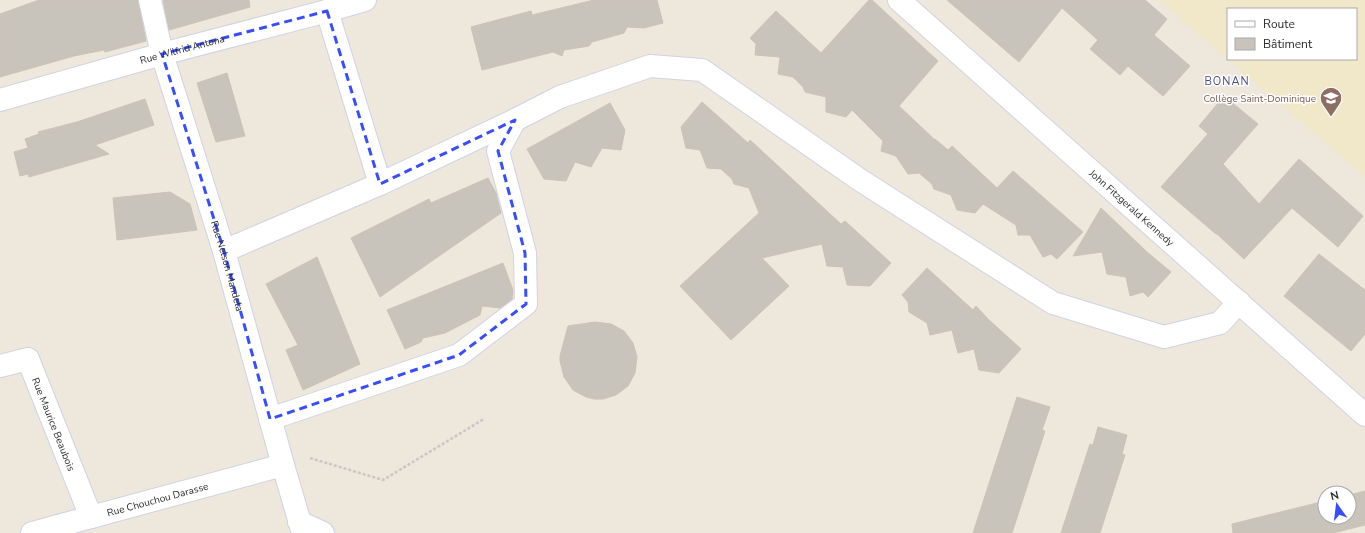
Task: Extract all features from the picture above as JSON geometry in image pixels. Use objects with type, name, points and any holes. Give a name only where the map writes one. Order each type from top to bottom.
[{"type":"street","name":"Rue Nelson Mandela","points":[[150,0],[162,54],[224,251],[301,527]]},
{"type":"street","name":"Rue Wilfrid Antona","points":[[0,100],[162,54],[365,0]]},
{"type":"street","name":"John Fitzgerald Kennedy","points":[[899,0],[1365,415]]},
{"type":"street","points":[[327,11],[380,184]]},
{"type":"street","points":[[224,251],[380,184],[560,97],[650,66],[702,70],[860,180],[1053,303],[1164,337],[1220,323],[1239,302]]},
{"type":"street","points":[[270,419],[459,355],[526,304],[525,253],[498,151],[515,120]]},
{"type":"street","name":"Rue Maurice Beaubois","points":[[0,366],[28,359],[91,517]]},
{"type":"street","name":"Rue Chouchou Darasse","points":[[32,533],[91,517],[281,457]]},
{"type":"street","points":[[301,527],[323,533]]},
{"type":"path","points":[[281,457],[383,480],[484,419]]},
{"type":"highlighted area","points":[[327,11],[380,184],[515,120],[498,151],[525,253],[526,304],[459,355],[270,419],[224,251],[162,54]]},
{"type":"shaded area","name":"Collège Saint-Dominique","points":[[1158,0],[1365,0],[1365,177],[1228,60],[1357,60],[1357,8],[1227,8],[1227,59]]},
{"type":"building","points":[[39,0],[138,0],[146,41],[105,52],[104,50],[74,56],[0,77],[0,14]]},
{"type":"building","points":[[163,0],[249,0],[250,7],[169,30]]},
{"type":"building","points":[[594,0],[657,0],[663,23],[644,28],[627,27],[624,33],[592,42],[589,46],[564,50],[562,56],[553,52],[482,70],[471,27],[531,11],[532,15]]},
{"type":"building","points":[[869,0],[872,0],[938,61],[899,106],[935,140],[948,150],[952,146],[997,188],[1013,171],[1083,232],[1057,259],[1051,254],[1043,257],[1030,235],[1018,235],[1016,225],[983,204],[975,213],[957,210],[951,195],[934,189],[932,184],[919,173],[908,174],[896,156],[881,151],[883,141],[852,110],[846,117],[826,112],[826,97],[805,92],[803,87],[793,77],[778,74],[780,57],[755,55],[756,44],[750,38],[776,11],[821,53]]},
{"type":"building","points":[[947,0],[1145,0],[1167,19],[1154,35],[1190,66],[1163,96],[1128,66],[1120,75],[1090,49],[1098,40],[1062,8],[1019,62]]},
{"type":"building","points":[[227,73],[245,136],[216,142],[197,83]]},
{"type":"building","points":[[1224,96],[1258,124],[1223,164],[1259,204],[1299,159],[1363,216],[1338,247],[1292,208],[1244,259],[1161,187],[1208,134],[1199,126]]},
{"type":"building","points":[[145,99],[154,125],[95,145],[109,154],[29,177],[28,174],[20,176],[14,152],[28,148],[25,139],[39,134],[38,132],[77,122]]},
{"type":"building","points":[[702,102],[748,143],[750,140],[841,224],[845,221],[891,263],[870,286],[847,285],[843,267],[827,266],[822,244],[762,258],[789,286],[731,340],[680,286],[759,213],[749,188],[734,184],[732,179],[721,169],[707,168],[700,150],[686,148],[681,127]]},
{"type":"building","points":[[610,103],[625,130],[621,150],[602,148],[591,167],[575,162],[566,181],[544,179],[527,149]]},
{"type":"building","points":[[488,178],[496,193],[501,213],[380,297],[351,238],[429,199],[431,203]]},
{"type":"building","points":[[170,192],[190,204],[197,230],[117,240],[113,198]]},
{"type":"building","points":[[1101,208],[1147,252],[1171,272],[1148,297],[1143,292],[1130,296],[1126,277],[1107,274],[1102,252],[1073,256]]},
{"type":"building","points":[[1319,254],[1365,290],[1365,334],[1351,351],[1284,296]]},
{"type":"building","points":[[317,257],[360,364],[303,390],[286,350],[298,345],[266,284]]},
{"type":"building","points":[[503,263],[513,290],[512,299],[500,308],[482,306],[480,315],[445,333],[423,338],[421,342],[405,349],[387,310]]},
{"type":"building","points":[[927,268],[973,310],[976,306],[1021,349],[999,373],[979,370],[974,349],[958,353],[952,330],[930,335],[927,323],[909,312],[908,302],[902,295]]},
{"type":"building","points":[[595,322],[611,324],[624,331],[633,343],[637,357],[635,373],[628,386],[616,395],[603,399],[586,397],[573,390],[564,377],[560,361],[568,326]]},
{"type":"building","points":[[1017,397],[1050,407],[1042,430],[1045,431],[1012,533],[973,533]]},
{"type":"building","points":[[1098,427],[1127,435],[1122,454],[1125,455],[1100,533],[1061,533],[1090,444],[1093,445]]},
{"type":"building","points":[[1365,491],[1365,525],[1333,533],[1233,533],[1232,524],[1317,503],[1317,525],[1357,525],[1357,493]]},
{"type":"place","name":"Collège Saint-Dominique","points":[[1331,118]]},
{"type":"district","name":"BONAN","points":[[1227,81]]}]
